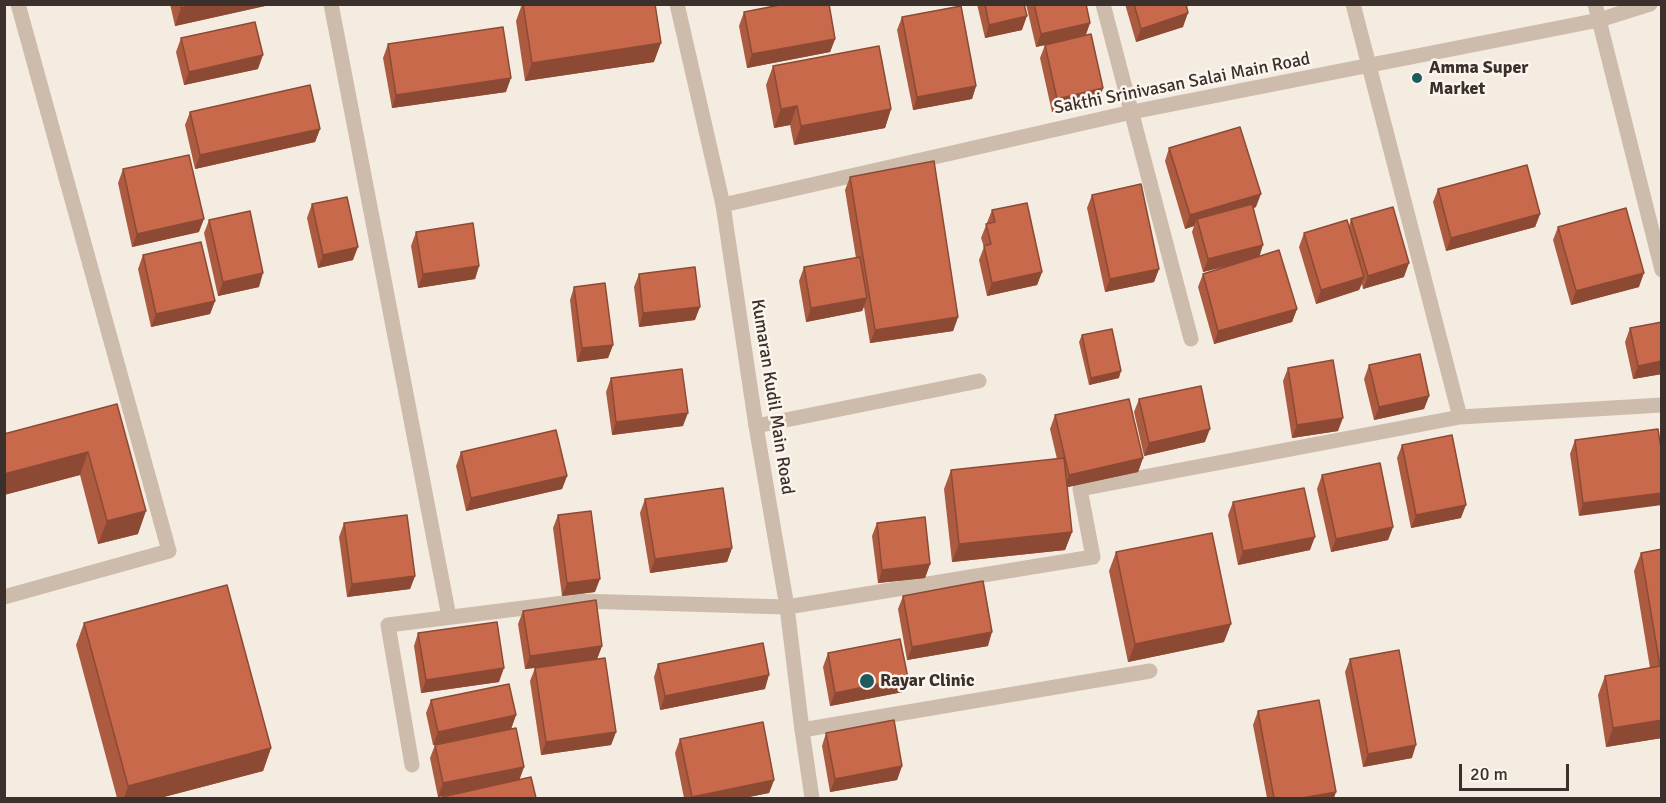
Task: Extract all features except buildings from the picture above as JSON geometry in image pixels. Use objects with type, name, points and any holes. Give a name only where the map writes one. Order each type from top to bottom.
[{"type":"street","points":[[4,597],[170,550],[18,4]]},
{"type":"street","points":[[331,4],[449,617]]},
{"type":"street","name":"Kumaran Kudil Main Road","points":[[677,4],[723,204],[756,426],[787,607],[801,730],[812,798]]},
{"type":"street","points":[[1103,4],[1191,339]]},
{"type":"street","points":[[1353,4],[1460,417]]},
{"type":"street","points":[[1595,4],[1662,270]]},
{"type":"street","name":"Sakthi Srinivasan Salai Main Road","points":[[723,204],[1132,112],[1599,20],[1650,4]]},
{"type":"street","points":[[756,426],[979,381]]},
{"type":"street","points":[[412,765],[388,625],[580,601],[787,607],[1093,557],[1080,489],[1460,417],[1662,405]]},
{"type":"street","points":[[801,730],[1150,670]]},
{"type":"place","name":"Amma Super Market","points":[[1417,78]]},
{"type":"place","name":"Rayar Clinic","points":[[867,681]]}]
